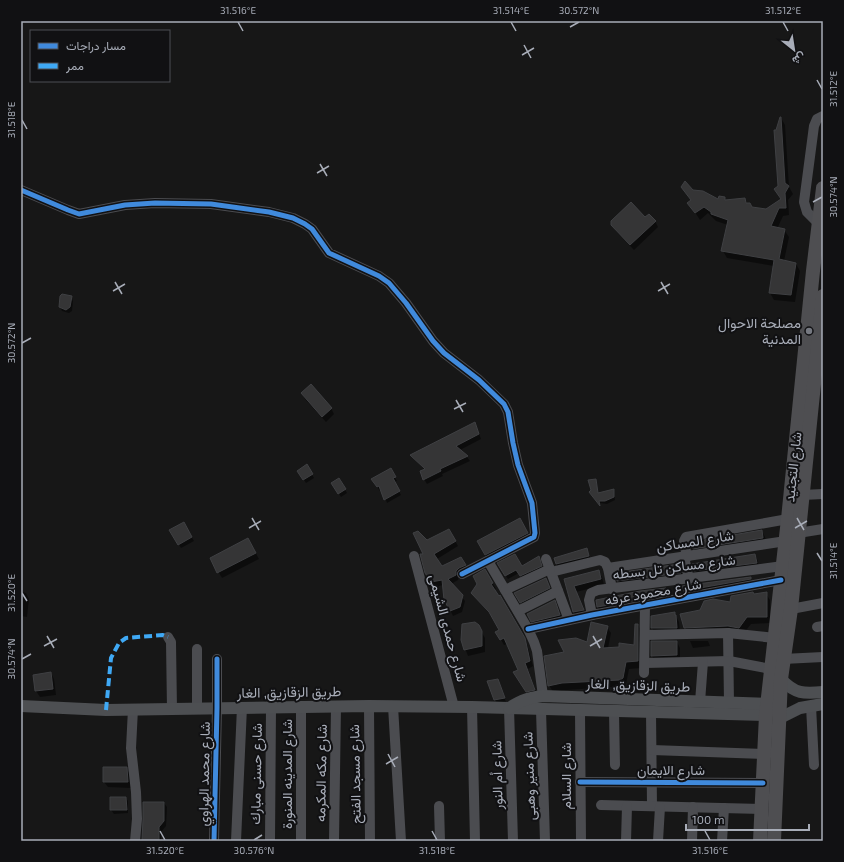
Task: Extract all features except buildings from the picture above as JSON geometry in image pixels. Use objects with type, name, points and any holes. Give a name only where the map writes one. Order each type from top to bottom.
[{"type":"highway","name":"شارع التجنيد","points":[[760,841],[764,754],[776,674],[775,638],[818,223],[823,192]]},
{"type":"highway","name":"شارع التجنيد","points":[[776,674],[784,659],[791,609],[802,495],[819,366],[823,298]]},
{"type":"highway","name":"شارع التجنيد","points":[[771,712],[774,841]]},
{"type":"main road","points":[[776,674],[788,686],[797,692],[807,694],[823,692]]},
{"type":"main road","name":"طريق الزقازيق, الغار","points":[[510,708],[525,699],[543,696],[730,703],[771,712]]},
{"type":"main road","points":[[771,712],[817,705]]},
{"type":"main road","name":"طريق الزقازيق, الغار","points":[[21,706],[106,710],[393,706],[614,712],[771,712]]},
{"type":"street","points":[[818,223],[807,212],[804,202],[814,126],[817,119],[823,116]]},
{"type":"street","points":[[21,190],[79,214],[125,205],[155,203],[211,204],[269,212],[292,218],[305,224],[315,233],[329,252],[335,257],[379,276],[389,283],[406,302],[433,341],[444,353],[479,380],[504,404],[508,412],[518,465],[532,503],[535,533],[534,537],[531,540],[462,574]]},
{"type":"street","points":[[802,495],[823,494]]},
{"type":"street","points":[[689,579],[684,541],[686,537],[788,519]]},
{"type":"street","points":[[798,533],[823,529]]},
{"type":"street","name":"شارع المساكن","points":[[608,568],[786,541]]},
{"type":"street","name":"شارع حمدى الشيمى","points":[[414,556],[454,707]]},
{"type":"street","points":[[505,590],[549,567],[600,560],[605,562],[608,568],[612,589]]},
{"type":"street","points":[[488,561],[528,629],[537,650],[543,696]]},
{"type":"street","points":[[549,567],[570,620]]},
{"type":"street","name":"شارع مساكن تل بسطه","points":[[592,615],[589,600],[591,593],[689,579],[782,573]]},
{"type":"street","name":"شارع محمود عرفه","points":[[528,629],[592,615],[678,600],[782,573]]},
{"type":"street","points":[[678,581],[678,600]]},
{"type":"street","points":[[518,611],[558,591]]},
{"type":"street","points":[[791,609],[823,602]]},
{"type":"street","points":[[645,606],[644,668],[729,661],[776,674]]},
{"type":"street","points":[[728,633],[730,703]]},
{"type":"street","points":[[645,635],[728,633],[775,638]]},
{"type":"street","points":[[168,637],[171,642],[172,710]]},
{"type":"street","points":[[197,649],[197,709]]},
{"type":"street","points":[[784,659],[823,657]]},
{"type":"street","name":"شارع محمد الهراوي","points":[[214,841],[217,659]]},
{"type":"street","points":[[700,702],[703,662]]},
{"type":"street","points":[[814,765],[817,705]]},
{"type":"street","name":"شارع مكه المكرمه","points":[[334,841],[336,706]]},
{"type":"street","name":"شارع مسجد الفتح","points":[[368,706],[370,841]]},
{"type":"street","points":[[393,706],[401,841]]},
{"type":"street","points":[[236,841],[242,707]]},
{"type":"street","name":"شارع حسنى مبارك","points":[[270,841],[271,707]]},
{"type":"street","name":"شارع المدينه المنورة","points":[[301,707],[301,841]]},
{"type":"street","points":[[472,707],[475,841]]},
{"type":"street","name":"شارع أم النور","points":[[510,708],[513,841]]},
{"type":"street","points":[[132,709],[131,748],[136,792],[137,819],[135,841]]},
{"type":"street","name":"شارع منير وهبى","points":[[541,710],[545,841]]},
{"type":"street","name":"شارع السلام","points":[[580,711],[581,841]]},
{"type":"street","points":[[614,712],[615,765]]},
{"type":"street","points":[[651,712],[652,782],[656,806],[658,841]]},
{"type":"street","points":[[652,750],[764,754]]},
{"type":"street","name":"شارع الايمان","points":[[580,782],[763,782]]},
{"type":"street","points":[[601,805],[762,809]]},
{"type":"street","points":[[439,806],[440,841]]},
{"type":"street","points":[[626,841],[627,806]]},
{"type":"street","points":[[692,841],[693,807]]},
{"type":"street","points":[[722,841],[724,808]]},
{"type":"marked path","points":[[106,710],[111,658],[119,643],[126,638],[163,635],[168,637]]},
{"type":"cycle path","points":[[21,190],[79,214],[125,205],[155,203],[211,204],[269,212],[293,218],[312,229],[329,253],[379,276],[389,283],[406,303],[433,341],[444,353],[479,380],[504,404],[508,412],[518,465],[532,503],[535,533],[534,537],[462,574]]},
{"type":"cycle path","points":[[528,629],[592,615],[781,580]]},
{"type":"cycle path","points":[[214,841],[217,659]]},
{"type":"cycle path","points":[[580,782],[763,783]]},
{"type":"place","name":"مصلحة الاحوال المدنية","points":[[809,331]]}]
